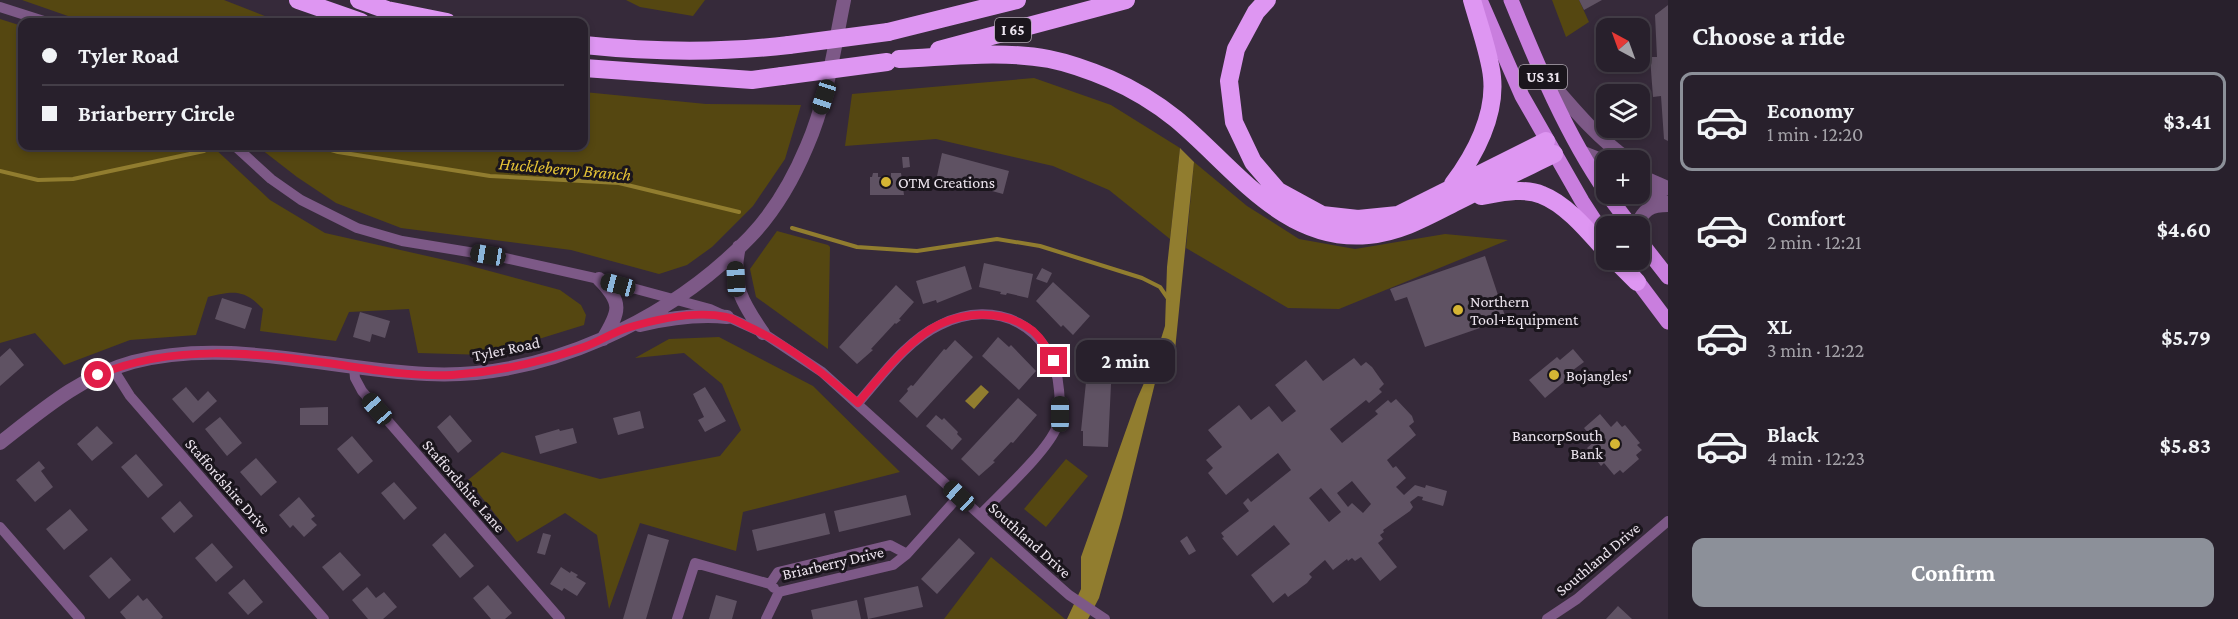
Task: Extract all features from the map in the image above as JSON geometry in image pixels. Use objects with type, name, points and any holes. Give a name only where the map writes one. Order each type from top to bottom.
[{"type":"highway","points":[[298,0],[350,18]]},
{"type":"highway","points":[[359,0],[387,10],[427,18]]},
{"type":"highway","name":"I 65","points":[[588,45],[743,51],[888,32],[1017,0]]},
{"type":"highway","name":"I 65","points":[[588,68],[752,80],[893,60],[1126,0]]},
{"type":"highway","points":[[1267,0],[1256,12],[1236,49],[1229,81],[1234,122],[1253,162],[1278,191],[1322,215],[1358,219],[1398,215],[1456,194],[1550,147]]},
{"type":"highway","points":[[1456,194],[1482,135],[1489,111],[1492,78],[1472,0]]},
{"type":"highway","points":[[893,60],[999,55],[1036,57],[1052,59],[1110,79],[1163,109],[1280,212],[1311,227],[1332,233],[1350,236],[1389,232],[1409,226],[1456,194],[1512,191],[1541,194],[1570,213],[1596,240]]},
{"type":"highway","points":[[1625,270],[1637,282]]},
{"type":"main road","name":"US 31","points":[[1480,0],[1522,96],[1596,222]]},
{"type":"main road","name":"US 31","points":[[1511,0],[1538,67],[1584,158],[1596,176]]},
{"type":"main road","points":[[1550,147],[1584,158]]},
{"type":"main road","points":[[1650,254],[1668,277]]},
{"type":"main road","points":[[1628,270],[1668,322]]},
{"type":"street","name":"Tyler Road","points":[[0,443],[77,386],[113,369],[160,356],[219,352],[451,375],[528,363],[582,348],[626,329],[702,281],[751,236],[784,190],[807,146],[824,97],[844,0]]},
{"type":"street","points":[[0,7],[34,18]]},
{"type":"street","points":[[1538,67],[1584,121],[1614,150]]},
{"type":"street","name":"Southland Drive","points":[[239,150],[293,195],[357,228],[402,241],[506,258],[599,279],[710,309],[763,333],[803,358],[858,403],[1044,573],[1094,613],[1105,619]]},
{"type":"street","points":[[1584,158],[1596,160]]},
{"type":"street","points":[[1584,158],[1596,167]]},
{"type":"street","points":[[1650,177],[1655,182]]},
{"type":"street","points":[[1650,180],[1668,188]]},
{"type":"street","points":[[1650,195],[1668,204]]},
{"type":"street","points":[[1641,216],[1653,205],[1668,204]]},
{"type":"street","points":[[740,246],[735,262],[736,279],[742,303],[763,333]]},
{"type":"street","points":[[599,279],[612,292],[616,303],[616,317],[603,339]]},
{"type":"street","points":[[858,403],[911,344],[941,324],[964,317],[986,315],[1010,319],[1035,333],[1054,361],[1058,376],[1060,414],[1056,428],[1047,444],[980,515]]},
{"type":"street","points":[[626,329],[682,316],[727,317]]},
{"type":"street","name":"Staffordshire Lane","points":[[354,367],[355,378],[362,391],[560,619]]},
{"type":"street","name":"Staffordshire Drive","points":[[113,369],[143,411],[324,619]]},
{"type":"street","name":"Briarberry Drive","points":[[907,554],[890,545],[778,572],[770,584],[779,592],[893,565],[907,554],[959,496]]},
{"type":"street","name":"Southland Drive","points":[[1546,619],[1576,599],[1668,521]]},
{"type":"street","points":[[0,527],[80,619]]},
{"type":"street","points":[[677,619],[695,563],[770,584]]},
{"type":"street","points":[[766,619],[779,592]]},
{"type":"shaded area","points":[[22,0],[224,0],[270,18],[74,18]]},
{"type":"shaded area","points":[[626,0],[705,0],[693,16],[640,7]]},
{"type":"shaded area","points":[[1552,0],[1579,0],[1589,22],[1566,37]]},
{"type":"shaded area","points":[[0,19],[18,25],[18,150],[216,150],[270,200],[325,233],[467,265],[560,290],[581,305],[586,315],[584,325],[487,355],[418,353],[409,309],[349,312],[336,341],[260,331],[263,309],[244,295],[231,293],[208,297],[196,335],[130,340],[64,365],[35,333],[0,343]]},
{"type":"shaded area","points":[[1034,78],[1111,105],[1180,148],[1170,239],[1109,190],[1053,166],[936,139],[845,146],[852,94]]},
{"type":"shaded area","points":[[588,92],[706,104],[801,105],[785,159],[753,206],[712,247],[687,265],[659,274],[571,250],[401,228],[336,203],[262,150],[588,150]]},
{"type":"shaded area","points":[[1180,148],[1194,162],[1175,350],[1155,383],[1122,517],[1099,598],[1088,619],[1067,619],[1081,589],[1081,557],[1165,326],[1167,267]]},
{"type":"shaded area","points":[[1194,162],[1247,206],[1299,239],[1355,249],[1445,234],[1508,240],[1339,309],[1288,308],[1186,248]]},
{"type":"shaded area","points":[[777,231],[830,247],[828,349],[756,297],[750,269]]},
{"type":"shaded area","points":[[719,337],[813,386],[900,472],[743,512],[736,551],[640,523],[609,609],[597,535],[565,513],[517,542],[468,480],[502,452],[600,479],[720,456],[741,430],[722,384],[684,353],[635,358],[669,339]]},
{"type":"shaded area","points":[[981,385],[989,392],[974,409],[965,401]]},
{"type":"shaded area","points":[[1066,459],[1088,476],[1046,527],[1024,509]]},
{"type":"shaded area","points":[[991,557],[1065,619],[944,619]]},
{"type":"building","points":[[1579,0],[1602,0],[1584,10]]},
{"type":"building","points":[[1668,5],[1668,141],[1664,139],[1661,96],[1653,97],[1650,57],[1657,57],[1655,15]]},
{"type":"building","points":[[942,153],[1009,171],[1003,194],[937,176]]},
{"type":"building","points":[[902,157],[909,157],[910,167],[903,168]]},
{"type":"building","name":"OTM Creations","points":[[873,173],[878,173],[878,177],[891,177],[891,173],[901,173],[904,195],[870,195],[870,177]]},
{"type":"building","name":"Northern Tool+Equipment","points":[[1485,256],[1506,319],[1425,347],[1407,297],[1395,301],[1390,289]]},
{"type":"building","points":[[984,263],[1033,274],[1028,298],[1007,293],[1006,295],[1000,294],[1001,292],[979,287]]},
{"type":"building","points":[[965,266],[972,289],[937,303],[936,300],[923,304],[916,281]]},
{"type":"building","points":[[1042,268],[1052,273],[1047,283],[1036,279]]},
{"type":"building","points":[[1053,282],[1090,316],[1073,335],[1063,325],[1061,327],[1036,301]]},
{"type":"building","points":[[896,285],[914,302],[899,319],[901,320],[895,323],[871,349],[873,350],[857,364],[839,347]]},
{"type":"building","points":[[222,298],[252,308],[245,329],[215,319]]},
{"type":"building","points":[[360,312],[390,321],[385,338],[372,334],[370,342],[353,337]]},
{"type":"building","points":[[998,337],[1009,347],[1011,345],[1036,371],[1019,390],[982,356]]},
{"type":"building","points":[[955,340],[973,357],[917,418],[899,401],[908,391],[907,389],[913,386],[944,349],[946,350]]},
{"type":"building","points":[[10,348],[24,365],[0,386],[0,357]]},
{"type":"building","name":"Bojangles'","points":[[1573,349],[1584,362],[1569,373],[1571,376],[1545,398],[1529,380],[1557,357],[1560,360]]},
{"type":"building","points":[[1354,358],[1361,366],[1366,362],[1372,367],[1384,384],[1379,389],[1382,392],[1369,403],[1366,400],[1330,429],[1342,443],[1378,414],[1375,411],[1388,400],[1391,403],[1396,399],[1412,416],[1414,422],[1409,426],[1416,435],[1387,460],[1393,468],[1396,466],[1406,478],[1396,487],[1404,495],[1415,485],[1425,488],[1426,485],[1447,491],[1443,506],[1422,500],[1423,497],[1418,496],[1410,502],[1413,507],[1410,511],[1383,530],[1384,532],[1380,535],[1383,539],[1378,543],[1397,567],[1380,581],[1361,557],[1355,561],[1352,558],[1348,561],[1347,559],[1333,570],[1325,560],[1309,574],[1312,577],[1307,583],[1288,597],[1285,593],[1273,603],[1251,575],[1290,544],[1274,525],[1237,556],[1222,538],[1224,537],[1221,533],[1249,511],[1243,503],[1248,498],[1251,502],[1291,470],[1278,453],[1226,495],[1208,473],[1213,468],[1206,460],[1222,447],[1208,430],[1239,405],[1251,420],[1269,406],[1282,422],[1296,411],[1275,385],[1306,360],[1323,381]],"holes":[[[1352,481],[1371,504],[1363,513],[1352,503],[1348,507],[1337,493]],[[1321,488],[1341,512],[1329,522],[1309,498]]]},
{"type":"building","points":[[1086,362],[1112,363],[1108,447],[1083,446],[1083,431],[1081,431]]},
{"type":"building","points":[[186,387],[198,401],[208,391],[217,401],[193,423],[172,399]]},
{"type":"building","points":[[705,387],[726,421],[705,432],[698,420],[704,417],[693,394]]},
{"type":"building","points":[[1018,398],[1037,415],[1013,443],[1011,442],[993,461],[995,462],[979,476],[961,459]]},
{"type":"building","points":[[328,407],[328,425],[300,425],[300,408]]},
{"type":"building","points":[[640,411],[644,428],[618,435],[613,418]]},
{"type":"building","name":"BancorpSouth Bank","points":[[1600,414],[1611,427],[1617,421],[1622,427],[1625,425],[1640,443],[1637,445],[1642,450],[1636,455],[1639,459],[1623,473],[1620,470],[1614,475],[1604,463],[1601,466],[1587,448],[1595,441],[1584,428]]},
{"type":"building","points":[[450,415],[472,441],[458,453],[437,427]]},
{"type":"building","points":[[936,415],[942,420],[944,418],[962,439],[952,450],[926,426]]},
{"type":"building","points":[[220,417],[242,443],[227,456],[205,429]]},
{"type":"building","points":[[97,426],[113,443],[92,461],[77,444]]},
{"type":"building","points":[[573,428],[577,443],[540,454],[535,436],[559,429],[560,431]]},
{"type":"building","points":[[352,436],[373,461],[358,474],[337,449]]},
{"type":"building","points":[[136,454],[163,485],[148,498],[121,467]]},
{"type":"building","points":[[256,458],[277,482],[261,496],[240,472]]},
{"type":"building","points":[[39,461],[45,468],[41,471],[53,487],[35,502],[16,480]]},
{"type":"building","points":[[394,482],[417,508],[404,520],[381,493]]},
{"type":"building","points":[[906,495],[911,515],[839,532],[834,511]]},
{"type":"building","points":[[299,497],[315,516],[311,519],[317,525],[304,537],[293,525],[290,528],[279,515]]},
{"type":"building","points":[[180,501],[193,516],[174,533],[161,518]]},
{"type":"building","points":[[70,509],[88,530],[64,550],[46,529]]},
{"type":"building","points":[[825,513],[830,534],[757,551],[752,530]]},
{"type":"building","points":[[445,533],[474,566],[460,578],[432,545]]},
{"type":"building","points":[[543,533],[551,535],[545,555],[537,553]]},
{"type":"building","points":[[648,534],[669,540],[646,619],[623,619]]},
{"type":"building","points":[[1187,536],[1196,551],[1189,555],[1180,541]]},
{"type":"building","points":[[959,538],[975,553],[937,594],[921,579]]},
{"type":"building","points":[[212,543],[233,567],[216,582],[195,558]]},
{"type":"building","points":[[340,552],[361,575],[343,591],[322,567]]},
{"type":"building","points":[[111,557],[131,580],[109,599],[89,576]]},
{"type":"building","points":[[561,567],[578,575],[576,577],[586,583],[577,596],[564,588],[562,591],[550,584]]},
{"type":"building","points":[[244,579],[263,602],[248,615],[228,593]]},
{"type":"building","points":[[488,585],[512,613],[505,619],[491,619],[473,598]]},
{"type":"building","points":[[918,586],[923,607],[868,619],[864,598]]},
{"type":"building","points":[[367,587],[376,598],[384,592],[397,607],[383,619],[368,619],[352,600]]},
{"type":"building","points":[[138,595],[143,601],[147,598],[163,617],[161,619],[126,619],[120,612]]},
{"type":"building","points":[[716,595],[737,601],[732,619],[709,619]]},
{"type":"building","points":[[857,600],[861,619],[813,619],[811,610]]},
{"type":"building","points":[[1618,606],[1632,619],[1606,619]]},
{"type":"waterway","name":"Huckleberry Branch","points":[[331,150],[490,176],[619,183],[739,212]]},
{"type":"waterway","name":"Huckleberry Branch","points":[[0,171],[38,180],[73,179],[204,151]]},
{"type":"waterway","name":"Huckleberry Branch","points":[[792,228],[857,247],[917,251],[997,239],[1040,246],[1142,278],[1160,287],[1169,300]]},
{"type":"place","name":"OTM Creations","points":[[886,182]]},
{"type":"place","name":"Northern Tool+Equipment","points":[[1458,310]]},
{"type":"place","name":"Bojangles'","points":[[1554,375]]},
{"type":"place","name":"BancorpSouth Bank","points":[[1615,444]]},
{"type":"route","points":[[98,375],[160,356],[219,352],[401,373],[451,375],[528,363],[582,348],[626,329],[682,316],[704,315],[727,317],[763,333],[803,358],[858,403],[911,344],[941,324],[957,318],[986,315],[1010,319],[1035,333],[1054,361]]}]
